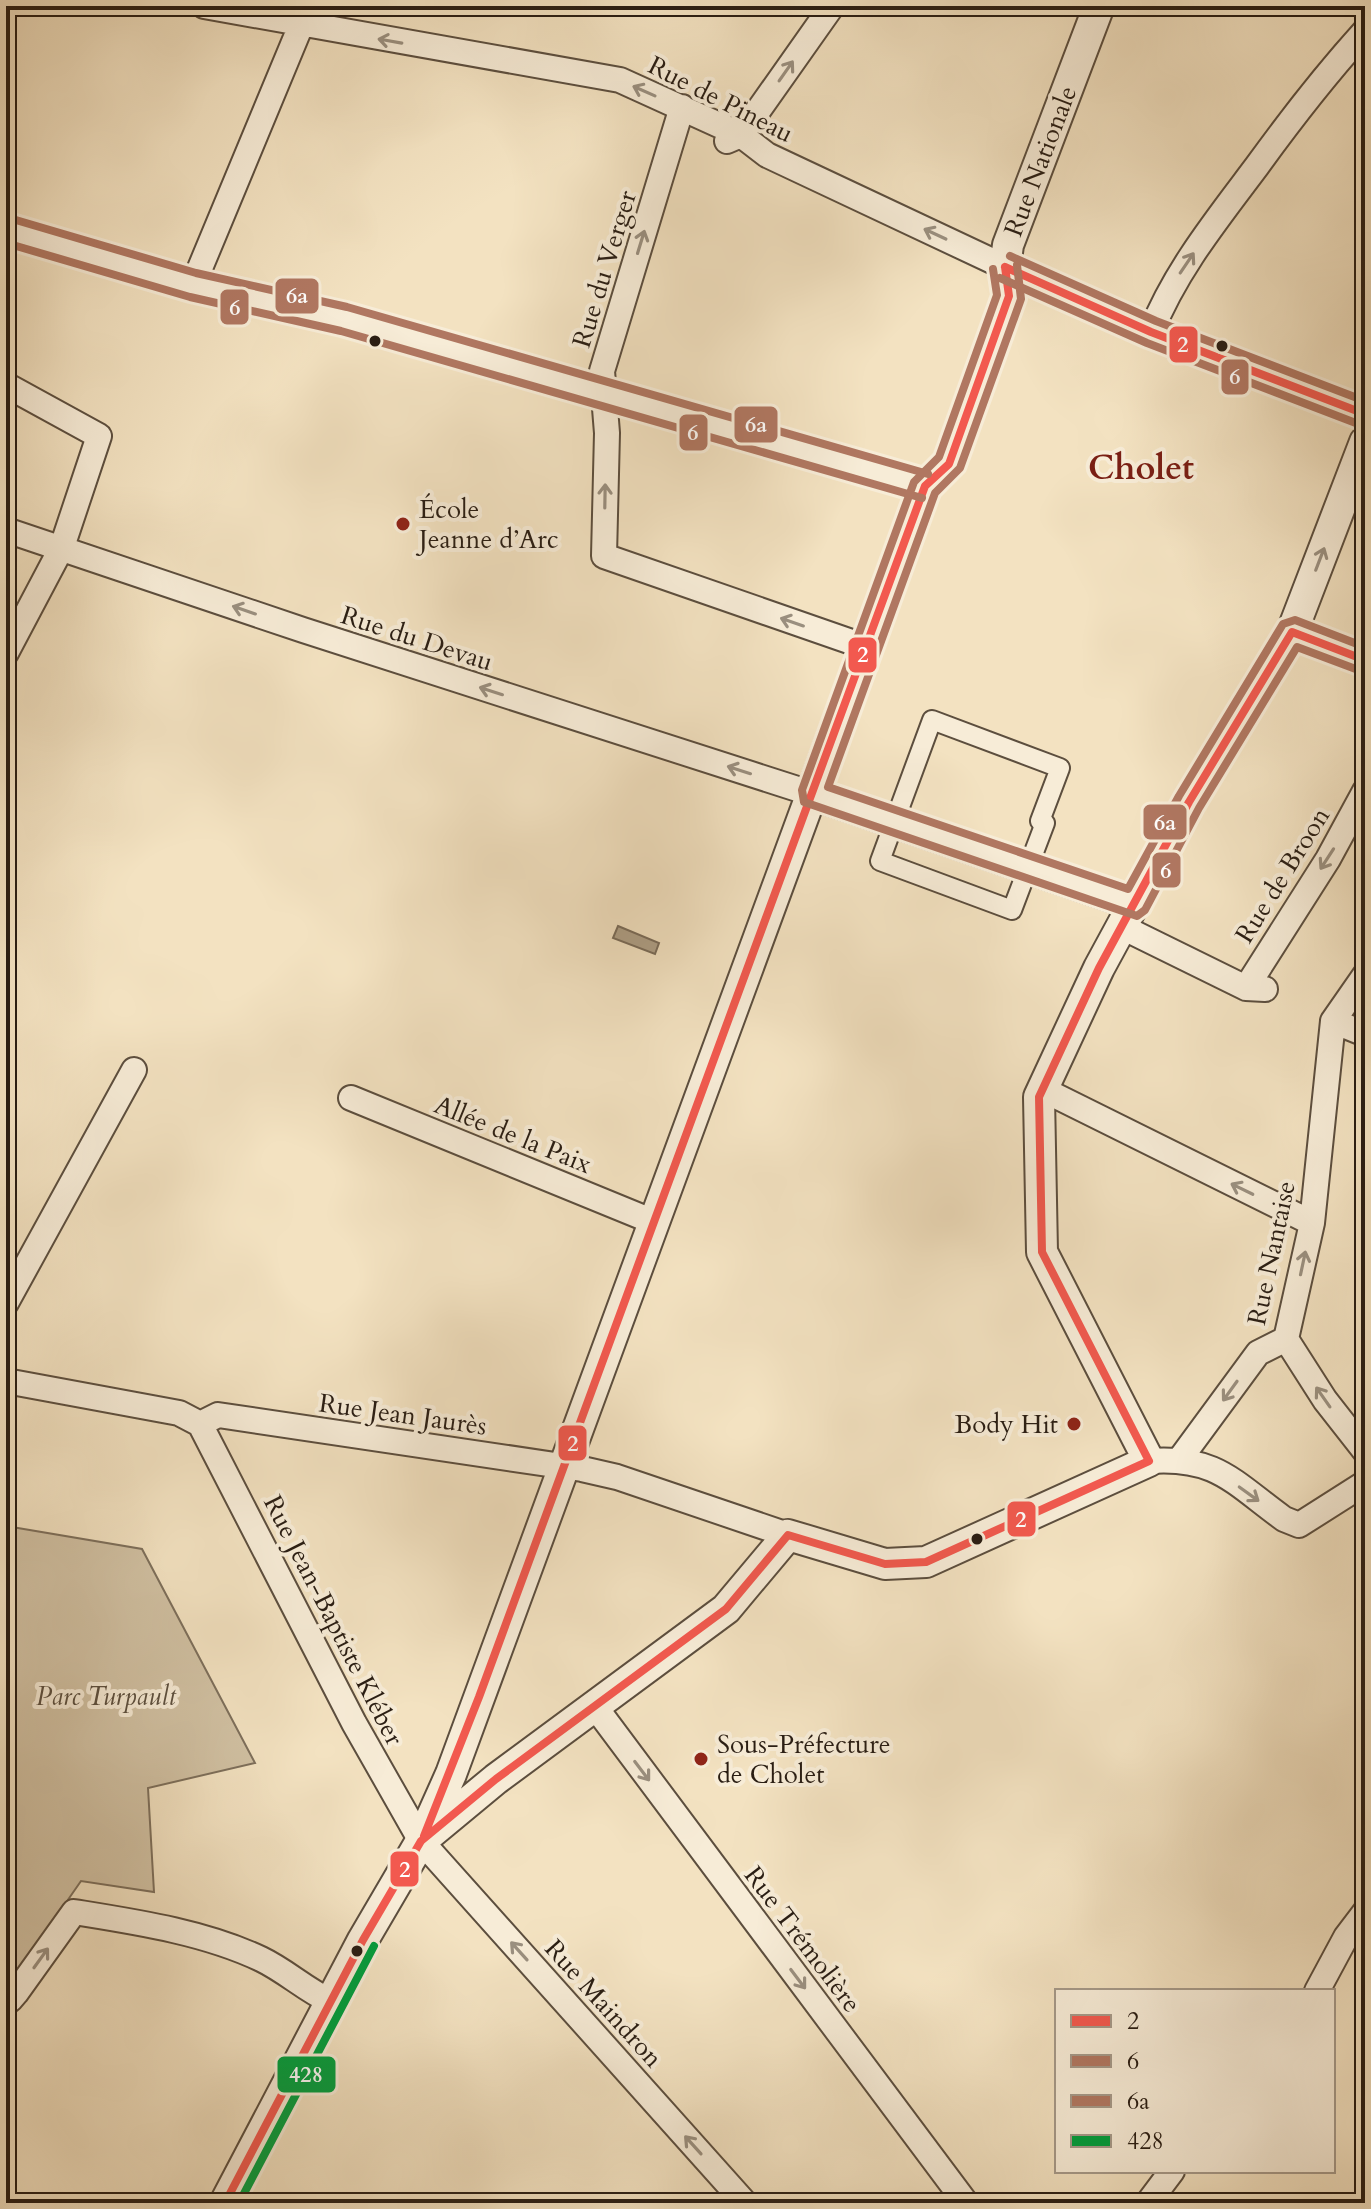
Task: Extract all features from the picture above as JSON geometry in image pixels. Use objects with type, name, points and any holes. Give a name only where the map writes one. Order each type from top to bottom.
[{"type":"street","name":"Rue de Pineau","points":[[204,6],[306,15],[620,80],[690,127],[722,141],[741,135],[767,155],[1005,267]]},
{"type":"street","points":[[741,135],[832,6]]},
{"type":"street","name":"Rue Nationale","points":[[225,2203],[330,2001],[421,1841],[451,1774],[925,486],[949,464],[1009,296],[1005,267],[1008,245],[1099,6]]},
{"type":"street","points":[[193,285],[306,15]]},
{"type":"street","points":[[1151,332],[1167,293],[1236,193],[1303,102],[1365,31]]},
{"type":"street","name":"Rue du Verger","points":[[678,119],[602,371],[607,433],[604,556],[866,647]]},
{"type":"street","points":[[6,230],[193,285],[344,319],[925,486]]},
{"type":"street","points":[[1005,267],[1151,332],[1365,414]]},
{"type":"street","points":[[6,385],[99,436],[62,547],[6,653]]},
{"type":"street","points":[[1149,1461],[1042,1252],[1039,1097],[1099,968],[1189,802],[1292,632],[1365,442]]},
{"type":"street","name":"Rue du Devau","points":[[6,530],[303,630],[813,794]]},
{"type":"street","points":[[1292,632],[1365,660]]},
{"type":"street","points":[[932,720],[1060,768],[1028,867],[1012,910],[880,861],[932,720]]},
{"type":"street","name":"Rue de Broon","points":[[1128,916],[1256,988],[1365,791]]},
{"type":"street","points":[[813,794],[1028,867],[1128,916]]},
{"type":"street","points":[[1365,975],[1333,1021],[1365,1034]]},
{"type":"street","name":"Rue Nantaise","points":[[1180,1459],[1258,1353],[1286,1339],[1312,1223],[1333,1021]]},
{"type":"street","points":[[6,1303],[134,1070]]},
{"type":"street","points":[[1039,1097],[1054,1095],[1312,1223]]},
{"type":"street","name":"Allée de la Paix","points":[[351,1098],[654,1222]]},
{"type":"street","points":[[1286,1339],[1325,1400],[1365,1451]]},
{"type":"street","name":"Rue Jean Jaurès","points":[[6,1381],[179,1413],[200,1424],[218,1415],[562,1466],[617,1477],[788,1535]]},
{"type":"street","name":"Rue Jean-Baptiste Kléber","points":[[200,1424],[354,1723],[421,1841]]},
{"type":"street","points":[[421,1841],[496,1779],[726,1609],[788,1535],[885,1564],[926,1562],[1149,1461],[1180,1459],[1205,1464],[1284,1519],[1299,1525],[1365,1483]]},
{"type":"street","name":"Rue Trémolière","points":[[596,1708],[966,2203]]},
{"type":"street","name":"Rue Maindron","points":[[421,1841],[745,2203]]},
{"type":"street","points":[[6,1998],[10,2000],[16,1993],[74,1912],[143,1923],[216,1943],[259,1958],[330,2001]]},
{"type":"street","points":[[1318,1989],[1346,1937],[1365,1912]]},
{"type":"street","points":[[1148,2203],[1170,2173]]},
{"type":"green space","name":"Parc Turpault","points":[[6,1526],[142,1549],[255,1763],[148,1788],[154,1892],[81,1881],[8,1986]]},
{"type":"shaded area","points":[[618,926],[659,943],[655,954],[613,938]]},
{"type":"transit line","name":"6a","points":[[9,218],[196,273],[347,307],[928,474]]},
{"type":"transit line","name":"6","points":[[6,243],[190,297],[341,331],[922,498]]},
{"type":"transit line","name":"6a","points":[[1010,256],[1156,321],[1365,401]]},
{"type":"transit line","name":"6a","points":[[1017,265],[1021,299],[960,468],[935,493],[828,787],[1128,889],[1179,796],[1283,624],[1295,620],[1365,647]]},
{"type":"transit line","name":"2","points":[[1005,267],[1151,332],[1365,414]]},
{"type":"transit line","name":"2","points":[[424,1836],[479,1697],[925,486],[949,464],[1009,296],[1005,267]]},
{"type":"transit line","name":"6","points":[[993,269],[997,295],[939,457],[914,482],[802,790],[804,802],[1137,916],[1145,910],[1199,808],[1297,647],[1361,671]]},
{"type":"transit line","name":"6","points":[[1000,278],[1147,343],[1361,425]]},
{"type":"transit line","name":"2","points":[[225,2203],[363,1940],[421,1841],[496,1779],[726,1609],[788,1535],[885,1564],[926,1562],[1149,1461],[1042,1252],[1039,1097],[1099,968],[1189,802],[1292,632],[1365,660]]},
{"type":"transit line","name":"428","points":[[239,2203],[374,1946]]},
{"type":"place","name":"École Jeanne d’Arc","points":[[403,524]]},
{"type":"place","name":"Body Hit","points":[[1074,1424]]},
{"type":"place","name":"Sous-Préfecture de Cholet","points":[[701,1759]]},
{"type":"district","name":"Cholet","points":[[1141,467]]}]
